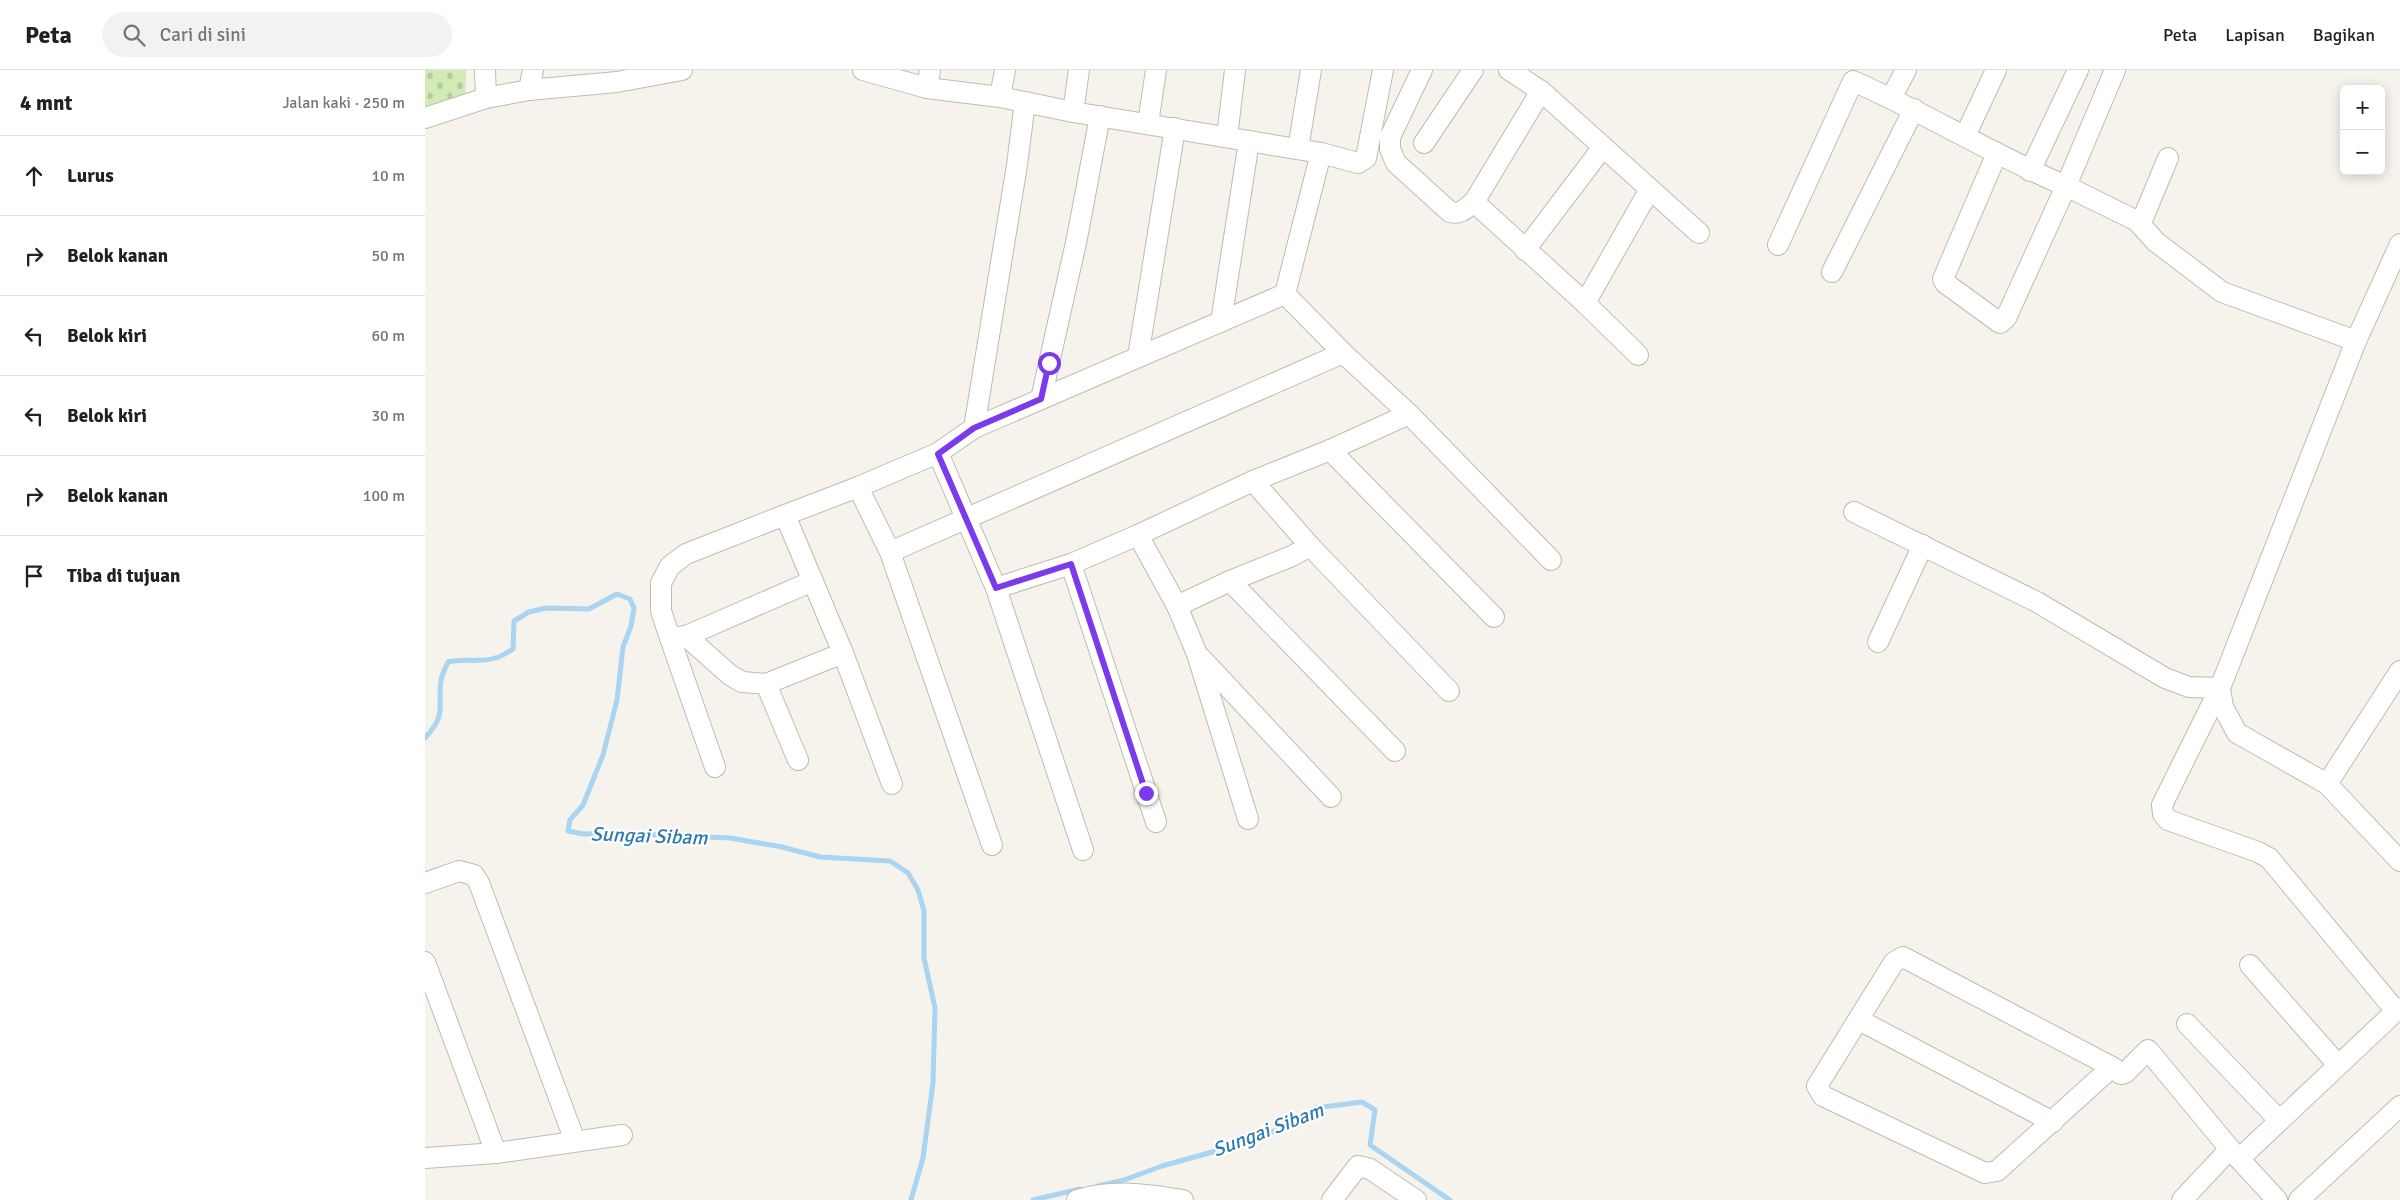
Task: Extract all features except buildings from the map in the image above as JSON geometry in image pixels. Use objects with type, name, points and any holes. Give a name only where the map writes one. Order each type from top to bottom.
[{"type":"street","points":[[485,70],[486,98]]},
{"type":"street","points":[[529,90],[533,70]]},
{"type":"street","points":[[425,118],[486,98],[618,76],[682,70]]},
{"type":"street","points":[[863,70],[928,79],[1000,97],[1073,112],[1321,153],[1358,163],[1366,158],[1383,70]]},
{"type":"street","points":[[1000,97],[1005,70]]},
{"type":"street","points":[[1073,112],[1079,70]]},
{"type":"street","points":[[1148,124],[1156,70]]},
{"type":"street","points":[[1227,137],[1235,70]]},
{"type":"street","points":[[1298,149],[1311,70]]},
{"type":"street","points":[[1422,70],[1390,137],[1393,157],[1450,212],[1456,214],[1462,212],[1473,202],[1541,91]]},
{"type":"street","points":[[1425,143],[1473,70]]},
{"type":"street","points":[[1509,70],[1541,91],[1699,233]]},
{"type":"street","points":[[1891,98],[1906,70]]},
{"type":"street","points":[[1965,136],[1996,70]]},
{"type":"street","points":[[2030,171],[2078,70]]},
{"type":"street","points":[[1997,153],[1943,279],[1945,283],[1999,323],[2006,318],[2066,186],[2115,70]]},
{"type":"street","points":[[1778,245],[1853,81],[1914,109],[2030,171],[2066,186],[2137,221],[2156,242],[2222,292],[2356,341]]},
{"type":"street","points":[[974,428],[1016,172],[1025,102]]},
{"type":"street","points":[[1832,272],[1914,109]]},
{"type":"street","points":[[1041,399],[1077,238],[1100,116]]},
{"type":"street","points":[[1138,357],[1175,128]]},
{"type":"street","points":[[1221,322],[1249,141]]},
{"type":"street","points":[[1525,250],[1603,147]]},
{"type":"street","points":[[1285,294],[1321,153]]},
{"type":"street","points":[[2137,221],[2143,218],[2168,158]]},
{"type":"street","points":[[1585,303],[1650,190]]},
{"type":"street","points":[[1473,202],[1585,303],[1638,355]]},
{"type":"street","points":[[2182,1200],[2234,1154],[2279,1120],[2398,1010],[2269,858],[2258,852],[2168,820],[2163,814],[2162,805],[2220,688],[2356,341],[2400,244]]},
{"type":"street","points":[[715,767],[678,637],[661,611],[661,583],[670,566],[686,554],[938,454],[974,428],[1285,294]]},
{"type":"street","points":[[1285,294],[1343,353],[1409,414],[1551,560]]},
{"type":"street","points":[[890,552],[1343,353]]},
{"type":"street","points":[[996,588],[1071,564],[1409,414]]},
{"type":"street","points":[[1330,450],[1494,617]]},
{"type":"street","points":[[938,454],[964,518],[996,588],[1083,850]]},
{"type":"street","points":[[1253,482],[1310,546],[1449,691]]},
{"type":"street","points":[[858,487],[890,552],[992,845]]},
{"type":"street","points":[[1854,512],[2067,618],[2165,678],[2189,687],[2220,688]]},
{"type":"street","points":[[785,515],[843,653],[892,784]]},
{"type":"street","points":[[1139,535],[1177,606],[1197,654],[1248,819]]},
{"type":"street","points":[[1177,606],[1230,581],[1292,556],[1310,546]]},
{"type":"street","points":[[1878,642],[1923,546]]},
{"type":"street","points":[[1071,564],[1156,822]]},
{"type":"street","points":[[678,637],[813,581]]},
{"type":"street","points":[[1230,581],[1395,751]]},
{"type":"street","points":[[678,637],[742,682],[766,684],[843,653]]},
{"type":"street","points":[[1197,654],[1331,797]]},
{"type":"street","points":[[2327,784],[2400,671]]},
{"type":"street","points":[[766,684],[798,760]]},
{"type":"street","points":[[2220,688],[2223,707],[2228,720],[2237,733],[2327,784],[2400,861]]},
{"type":"street","points":[[425,883],[459,871],[474,875],[479,883],[575,1142]]},
{"type":"street","points":[[2112,1068],[1997,1171],[1985,1173],[1823,1096],[1817,1086],[1894,962],[1903,957],[2112,1068],[2123,1074],[2148,1050],[2234,1154],[2277,1200]]},
{"type":"street","points":[[425,962],[496,1153]]},
{"type":"street","points":[[2250,965],[2338,1065]]},
{"type":"street","points":[[1859,1020],[2053,1122]]},
{"type":"street","points":[[2187,1024],[2279,1120]]},
{"type":"street","points":[[2299,1200],[2400,1106]]},
{"type":"street","points":[[425,1158],[496,1153],[622,1135]]},
{"type":"street","points":[[1332,1200],[1358,1166],[1370,1169],[1416,1200]]},
{"type":"street","points":[[1077,1200],[1111,1193],[1137,1193],[1183,1200]]},
{"type":"green space","points":[[425,70],[466,70],[465,111],[425,117]]},
{"type":"waterway","name":"Sungai Sibam","points":[[425,738],[437,722],[439,716],[441,680],[448,662],[489,659],[500,657],[509,652],[513,649],[514,621],[529,612],[546,608],[589,609],[617,594],[630,599],[634,608],[631,626],[623,647],[617,700],[603,755],[583,805],[570,820],[568,831],[584,834],[614,833],[730,838],[782,847],[820,857],[890,861],[908,873],[918,890],[924,911],[924,958],[935,1008],[933,1083],[923,1158],[911,1200]]},
{"type":"waterway","name":"Sungai Sibam","points":[[1098,1186],[1124,1180],[1162,1166],[1234,1146],[1295,1122],[1315,1108],[1362,1102],[1375,1110],[1370,1145],[1450,1200]]},
{"type":"waterway","name":"Sungai Sibam","points":[[1033,1200],[1080,1189]]},
{"type":"route","points":[[1049,363],[1041,399],[974,428],[938,454],[964,518],[996,588],[1071,564],[1146,793]]}]
